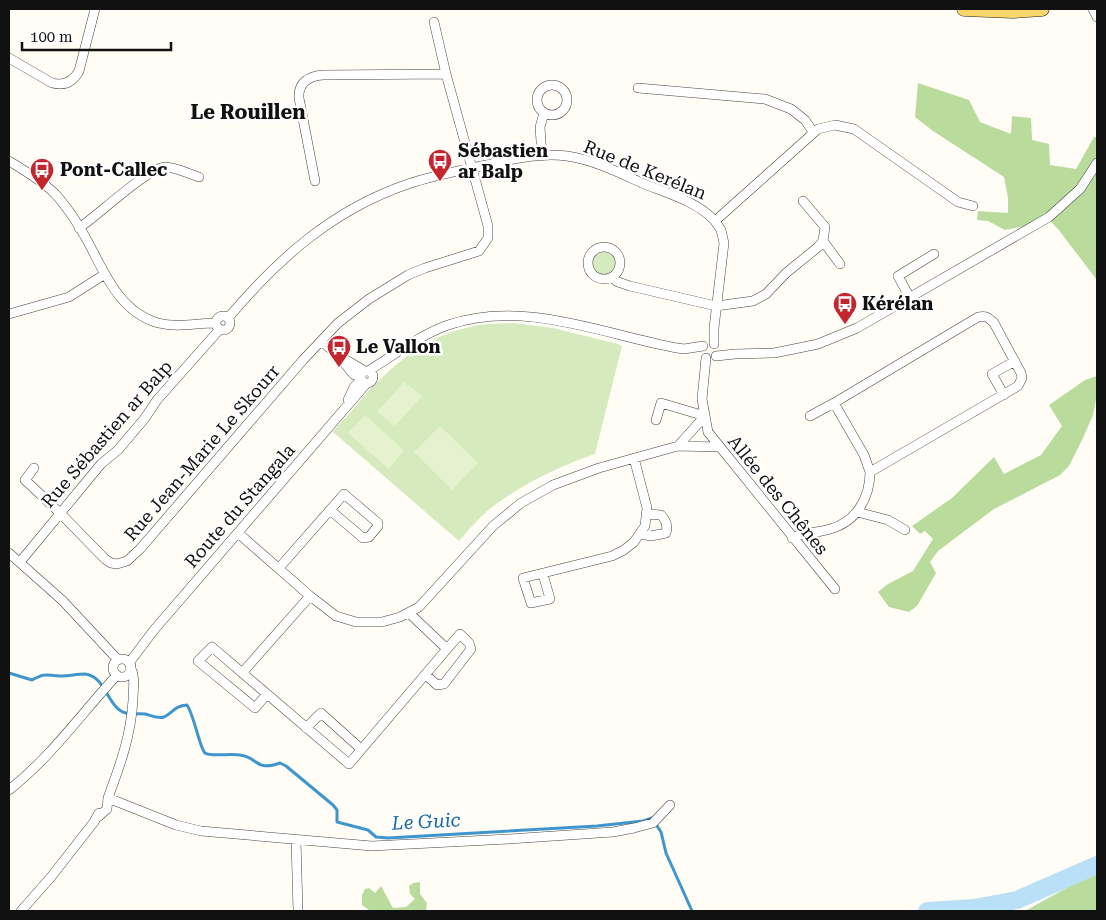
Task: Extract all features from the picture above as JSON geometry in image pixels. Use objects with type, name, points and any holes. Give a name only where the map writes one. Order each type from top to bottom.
[{"type":"main road","points":[[964,9],[1012,11],[1040,9]]},
{"type":"street","points":[[9,58],[52,83],[69,82],[76,77],[79,71],[95,9]]},
{"type":"street","points":[[1093,9],[1097,17]]},
{"type":"street","points":[[434,22],[471,168]]},
{"type":"street","points":[[315,181],[299,98],[300,87],[305,80],[324,75],[446,74]]},
{"type":"street","points":[[638,88],[766,99],[791,109],[806,120],[813,132]]},
{"type":"street","points":[[542,156],[540,127],[544,113]]},
{"type":"street","points":[[710,345],[718,349],[710,357],[702,351],[710,345],[714,328],[724,243],[721,230],[715,220],[813,132],[835,125],[854,129],[958,202],[973,206]]},
{"type":"street","name":"Rue de Kerélan","points":[[471,168],[542,156],[569,156],[599,164],[682,199],[704,210],[715,220]]},
{"type":"street","points":[[9,161],[58,196],[105,274],[129,308],[144,318],[171,325],[218,326]]},
{"type":"street","name":"Route du Stangala","points":[[125,662],[139,650],[345,407],[366,376],[383,362],[442,328],[473,319],[496,316],[524,316],[551,319],[684,349],[710,357],[774,353],[818,344],[857,328],[1049,217],[1085,183],[1097,163]]},
{"type":"street","points":[[79,228],[137,183],[159,169],[171,168],[199,177]]},
{"type":"street","name":"Rue Sébastien ar Balp","points":[[20,562],[101,464],[118,450],[142,422],[157,400],[218,326],[225,329],[228,326],[230,322],[228,318],[244,298],[283,258],[334,220],[366,202],[402,186],[471,168]]},
{"type":"street","name":"Rue Jean-Marie Le Skourr","points":[[34,468],[25,480],[105,559],[117,564],[128,561],[321,341],[348,315],[398,281],[425,268],[476,253],[482,248],[488,238],[488,226],[471,168]]},
{"type":"street","points":[[612,278],[630,286],[716,306],[753,301],[763,297],[786,272],[823,241],[825,227],[803,201]]},
{"type":"street","points":[[823,241],[840,264]]},
{"type":"street","points":[[910,298],[898,276],[934,254]]},
{"type":"street","points":[[9,314],[70,296],[105,274]]},
{"type":"street","points":[[810,416],[983,316],[988,317],[994,323],[1021,373],[1021,382],[1018,386],[870,472]]},
{"type":"street","points":[[321,341],[366,376]]},
{"type":"street","name":"Route du Stangala","points":[[684,349],[710,345],[735,354]]},
{"type":"street","name":"Allée des Chênes","points":[[710,357],[705,375],[702,399],[708,432],[718,447],[835,589]]},
{"type":"street","points":[[1004,394],[992,374],[1015,361]]},
{"type":"street","points":[[792,538],[840,526],[857,512],[867,490],[870,472],[864,455],[834,402]]},
{"type":"street","points":[[656,420],[661,403],[705,416],[678,446]]},
{"type":"street","points":[[238,533],[310,596],[336,616],[356,622],[382,622],[409,613],[426,601],[471,548],[493,526],[521,504],[566,479],[678,446],[718,447]]},
{"type":"street","points":[[542,574],[612,556],[630,546],[641,534],[645,526],[646,501],[634,458]]},
{"type":"street","points":[[279,568],[344,494],[378,523],[378,526],[369,537],[363,538],[330,510]]},
{"type":"street","points":[[857,512],[888,520],[905,530]]},
{"type":"street","points":[[641,534],[652,536],[666,533],[667,528],[661,515],[646,514]]},
{"type":"street","points":[[9,553],[125,662],[134,678],[128,738],[108,798],[107,809],[98,817],[51,877],[21,911]]},
{"type":"street","points":[[242,673],[310,596]]},
{"type":"street","points":[[409,613],[447,649]]},
{"type":"street","points":[[267,694],[255,708],[198,661],[212,647],[349,764],[460,634],[469,643],[471,649],[444,684],[438,685],[426,675]]},
{"type":"street","points":[[97,636],[117,674],[130,684],[133,699]]},
{"type":"street","points":[[9,790],[54,748],[117,674],[130,672],[125,662]]},
{"type":"street","points":[[117,674],[113,666],[125,662]]},
{"type":"street","points":[[306,728],[320,713],[362,749]]},
{"type":"street","points":[[108,798],[186,828],[220,834],[381,846],[613,832],[653,823],[670,805]]},
{"type":"street","points":[[296,840],[298,911]]},
{"type":"green space","points":[[918,83],[969,100],[980,122],[1011,134],[1012,116],[1031,118],[1032,140],[1049,144],[1050,165],[1076,169],[1094,137],[1097,137],[1097,280],[1058,229],[1045,216],[1030,225],[1005,230],[988,221],[977,220],[978,211],[1008,213],[1008,198],[1004,177],[933,131],[915,117]]},
{"type":"green space","points":[[604,252],[613,255],[616,264],[613,273],[604,276],[595,273],[592,264],[595,255]]},
{"type":"green space","points":[[513,323],[553,328],[622,346],[595,454],[552,471],[509,495],[485,513],[459,541],[333,431],[389,371],[415,350],[444,335],[461,329],[487,324]]},
{"type":"green space","points":[[1097,376],[1097,395],[1093,415],[1069,466],[1060,475],[994,509],[938,551],[930,562],[936,573],[917,606],[909,612],[889,607],[878,592],[888,584],[913,571],[933,539],[925,531],[920,534],[912,526],[952,498],[994,457],[1004,474],[1041,455],[1062,426],[1049,405],[1085,380]]},
{"type":"green space","points":[[404,382],[422,396],[395,426],[377,412]]},
{"type":"green space","points":[[365,415],[404,450],[389,469],[348,433]]},
{"type":"green space","points":[[440,426],[478,463],[452,490],[414,452]]},
{"type":"green space","points":[[1097,871],[1097,911],[1025,911]]},
{"type":"green space","points":[[420,882],[420,894],[427,903],[426,910],[370,911],[362,905],[362,895],[365,889],[369,888],[375,893],[381,886],[393,908],[406,907],[415,899],[410,894],[409,886]]},
{"type":"waterway","name":"Le Guic","points":[[9,673],[32,680],[46,675],[85,674],[92,676],[98,680],[115,705],[128,714],[164,717],[179,707],[187,705],[205,753],[246,756],[266,766],[280,763],[333,805],[337,810],[337,822],[368,830],[376,837],[388,838],[597,826],[643,821],[652,818],[661,832],[666,853],[692,911]]},
{"type":"waterway","points":[[927,911],[974,908],[1017,900],[1097,865]]},
{"type":"place","name":"Sébastien ar Balp","points":[[440,182]]},
{"type":"place","name":"Pont-Callec","points":[[42,191]]},
{"type":"place","name":"Kérélan","points":[[845,325]]},
{"type":"place","name":"Le Vallon","points":[[339,368]]},
{"type":"district","name":"Le Rouillen","points":[[248,112]]}]
